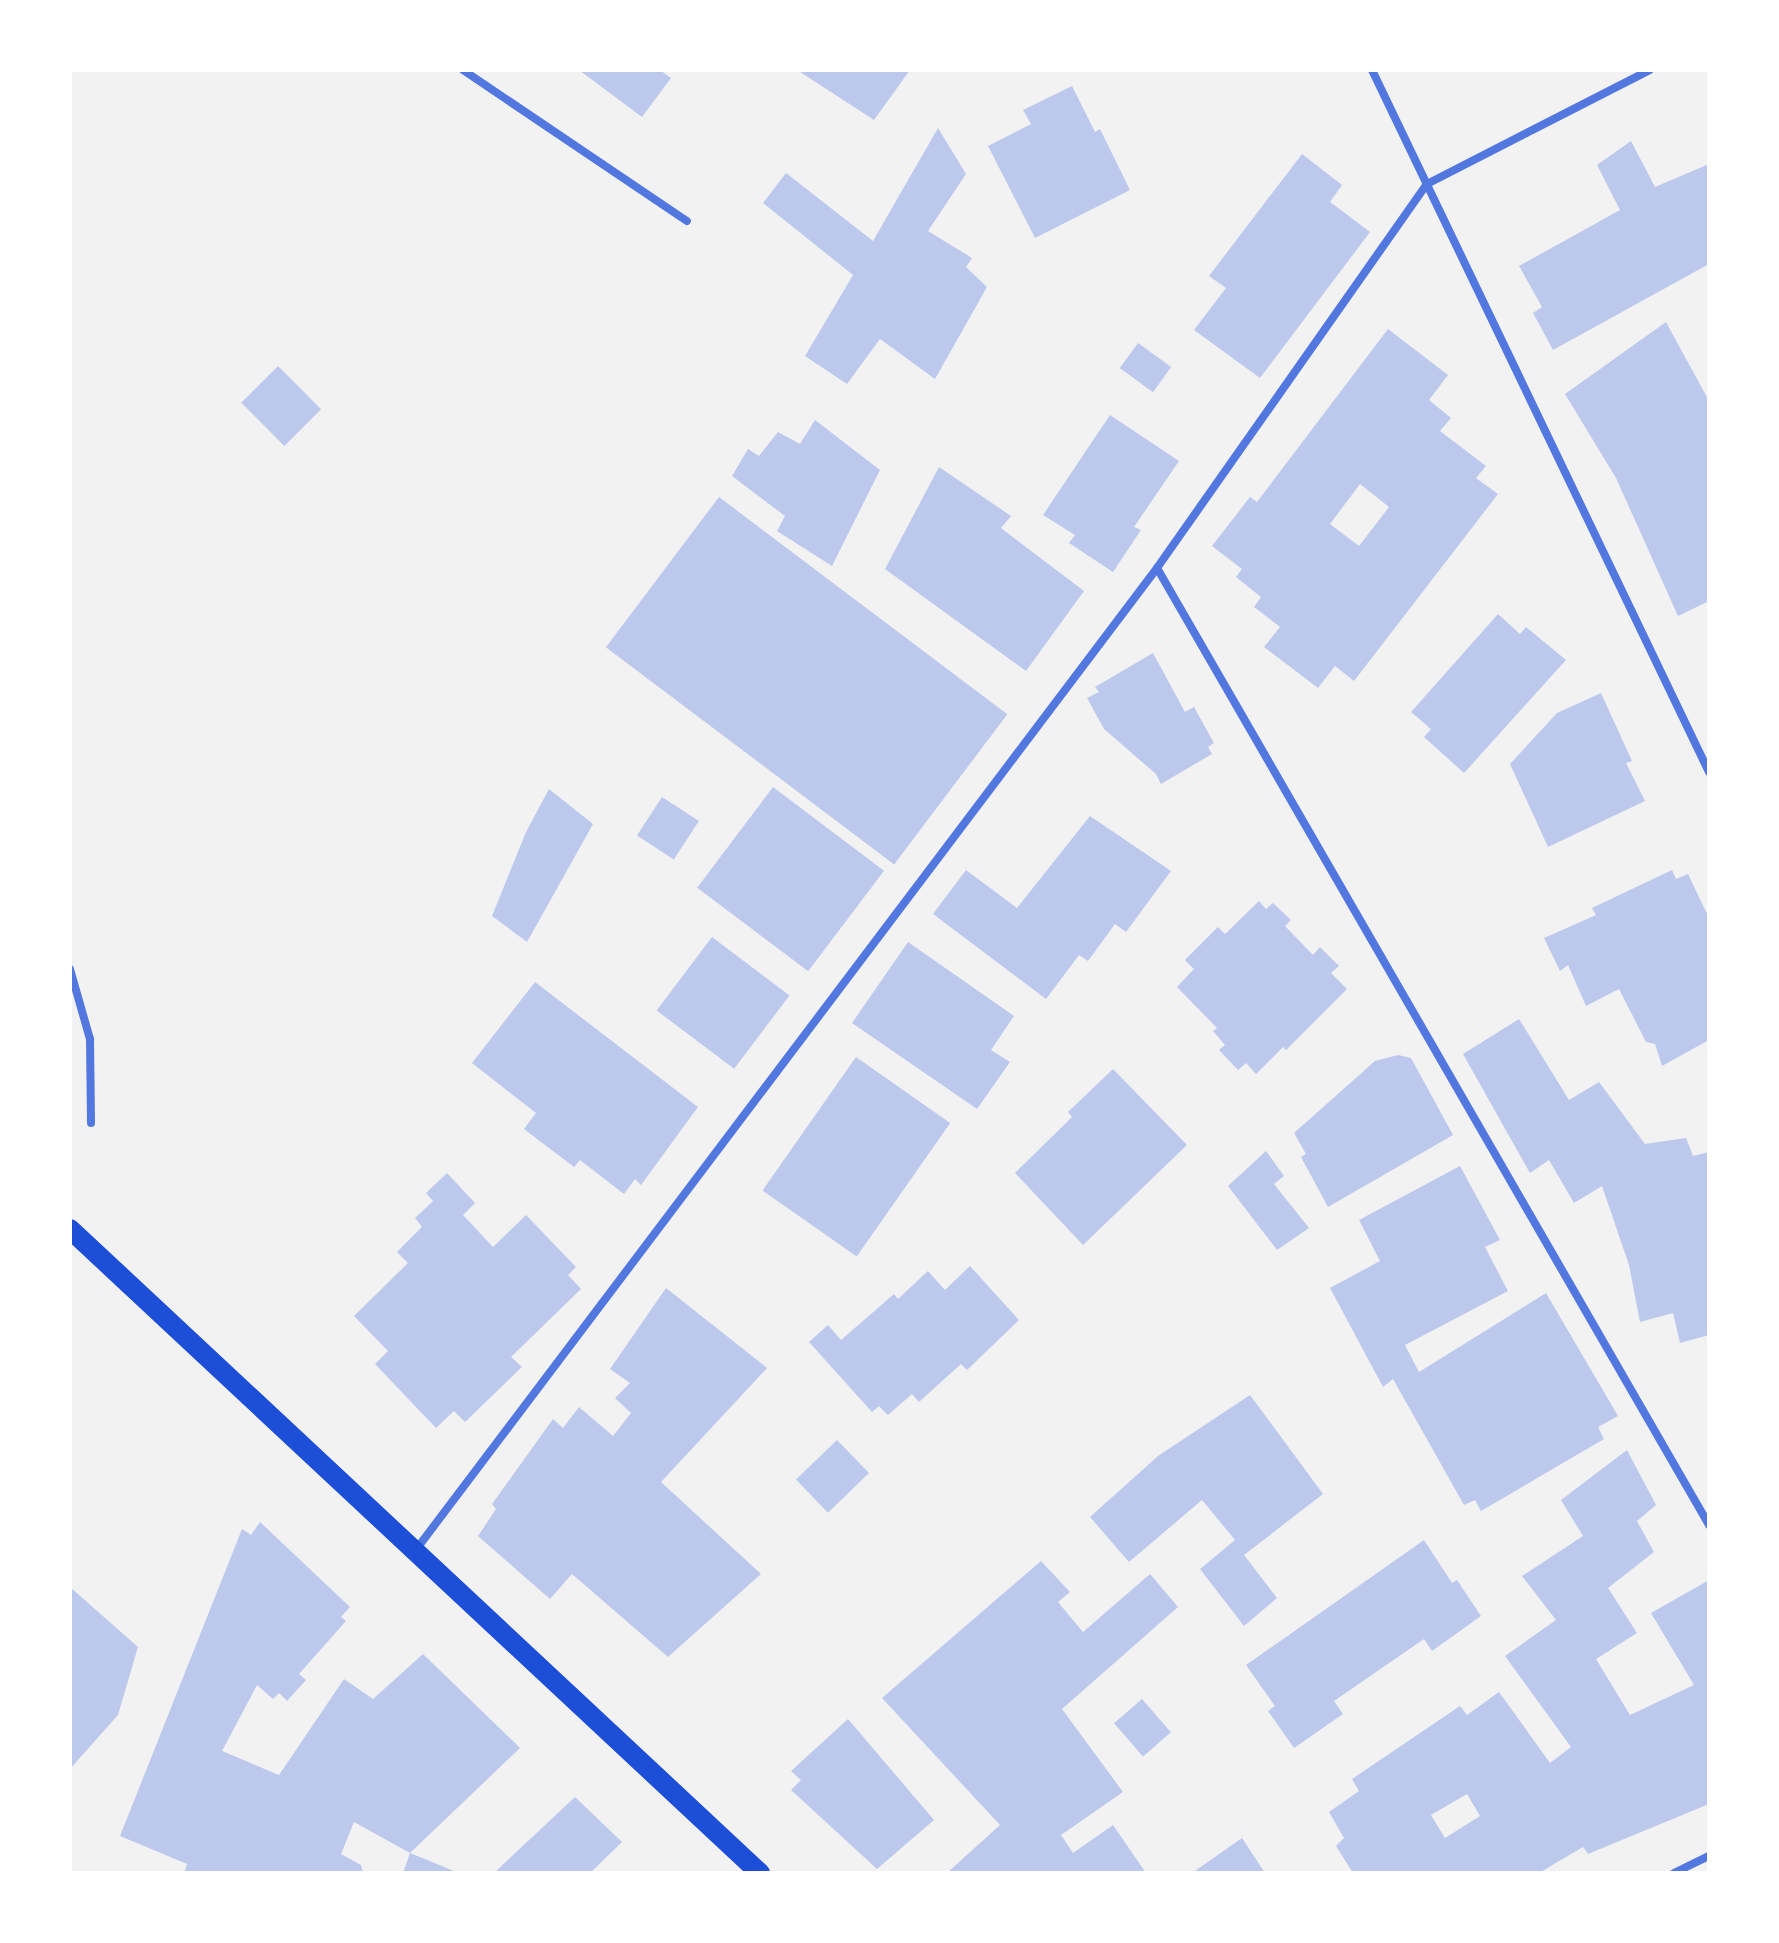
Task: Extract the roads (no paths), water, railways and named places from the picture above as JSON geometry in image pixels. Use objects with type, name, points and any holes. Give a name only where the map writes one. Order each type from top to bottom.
[{"type":"main road","points":[[71,1228],[760,1873]]},
{"type":"street","points":[[463,70],[687,221]]},
{"type":"street","points":[[1372,70],[1709,772]]},
{"type":"street","points":[[414,1552],[1157,568],[1427,184],[1650,70]]},
{"type":"street","points":[[1157,568],[1709,1525]]},
{"type":"street","points":[[70,969],[90,1039],[91,1123]]},
{"type":"street","points":[[1674,1873],[1709,1856]]}]
